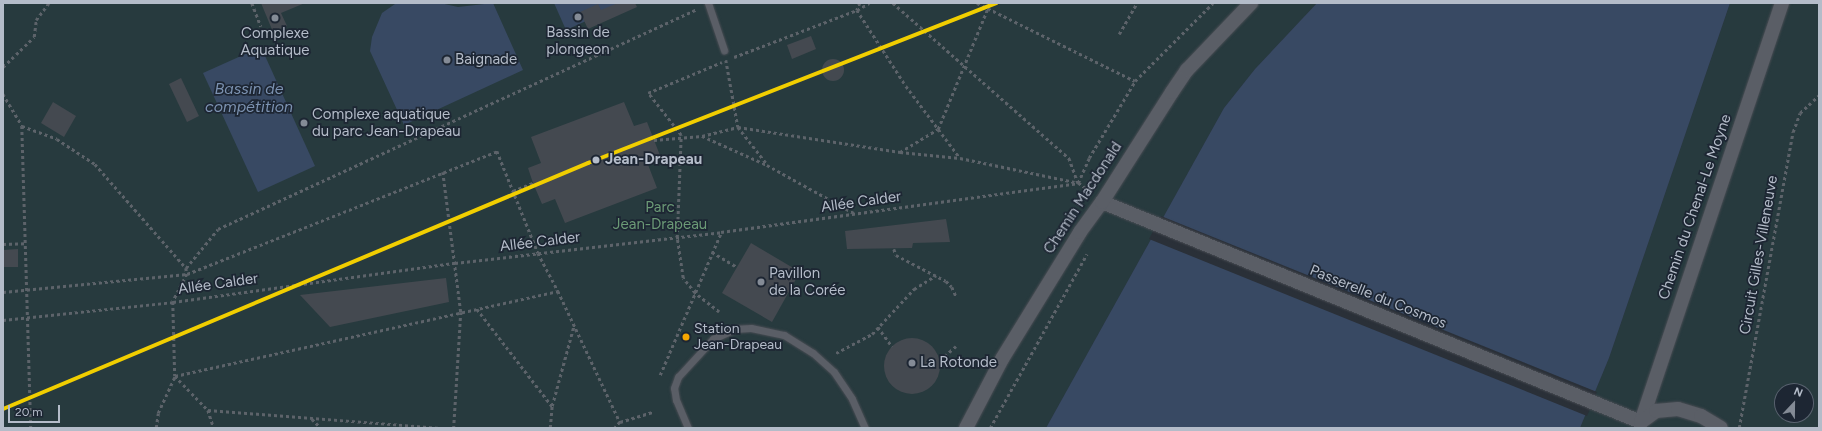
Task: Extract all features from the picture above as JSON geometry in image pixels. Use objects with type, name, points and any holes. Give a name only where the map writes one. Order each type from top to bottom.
[{"type":"street","name":"Chemin Macdonald","points":[[966,428],[1002,359],[1080,232],[1102,202],[1187,70],[1251,3]]},
{"type":"street","name":"Chemin du Chenal-Le Moyne","points":[[1641,426],[1782,3]]},
{"type":"street","name":"Passerelle du Cosmos","points":[[1102,202],[1620,415],[1641,426]]},
{"type":"street","points":[[1641,426],[1656,411],[1678,409],[1701,416],[1721,428]]},
{"type":"lane","points":[[708,3],[724,50]]},
{"type":"lane","points":[[688,428],[676,400],[674,388],[678,377],[713,339],[734,329],[751,328],[784,335],[813,353],[834,372],[852,399],[865,428]]},
{"type":"path","points":[[3,67],[34,37],[36,20],[50,3]]},
{"type":"path","points":[[252,3],[261,26]]},
{"type":"path","points":[[186,268],[218,229],[708,3]]},
{"type":"path","points":[[857,10],[860,3]]},
{"type":"path","points":[[719,312],[695,293],[683,278],[677,238],[681,136],[648,93],[726,60],[857,10],[869,3]]},
{"type":"path","points":[[893,3],[1069,158],[1078,183]]},
{"type":"path","points":[[977,3],[1135,82]]},
{"type":"path","points":[[900,152],[938,129],[963,64],[989,9],[990,3]]},
{"type":"path","points":[[1119,34],[1137,3]]},
{"type":"path","points":[[1078,183],[1089,158],[1135,82],[1213,3]]},
{"type":"path","points":[[857,10],[906,86],[960,158]]},
{"type":"path","points":[[724,50],[738,127],[767,165]]},
{"type":"path","points":[[3,94],[22,126],[31,428]]},
{"type":"path","name":"Circuit Gilles-Villeneuve","points":[[1739,428],[1793,132],[1800,113],[1819,95]]},
{"type":"path","points":[[22,126],[57,139],[95,164],[186,268],[187,274],[173,302],[175,376],[158,414],[156,428]]},
{"type":"path","points":[[654,140],[681,136],[702,136],[738,127],[900,152],[960,158],[1078,183],[1102,202]]},
{"type":"path","points":[[702,136],[767,165],[854,213]]},
{"type":"path","points":[[3,292],[187,274],[497,151],[538,253],[558,291],[620,422]]},
{"type":"path","points":[[443,172],[462,312],[454,428]]},
{"type":"path","points":[[513,191],[533,182]]},
{"type":"path","name":"Allée Calder","points":[[3,320],[28,316],[173,302],[455,263],[677,238],[1078,183]]},
{"type":"path","points":[[1072,199],[1082,206]]},
{"type":"path","points":[[660,375],[721,232]]},
{"type":"path","points":[[3,244],[26,243]]},
{"type":"path","points":[[990,428],[1090,248]]},
{"type":"path","points":[[894,249],[896,255],[936,275],[952,286],[956,296]]},
{"type":"path","points":[[712,252],[737,267]]},
{"type":"path","points":[[836,353],[872,334],[914,289],[936,275]]},
{"type":"path","points":[[175,376],[558,291]]},
{"type":"path","points":[[477,309],[552,406]]},
{"type":"path","points":[[550,428],[552,406],[574,325]]},
{"type":"path","points":[[878,327],[892,346]]},
{"type":"path","points":[[940,360],[956,346]]},
{"type":"path","points":[[175,376],[208,410],[214,428]]},
{"type":"path","points":[[208,410],[440,428]]},
{"type":"path","points":[[615,428],[620,422],[652,412]]},
{"type":"path","points":[[311,419],[321,428]]},
{"type":"green space","name":"Parc Jean-Drapeau","points":[[3,3],[1317,3],[1255,69],[1224,108],[1046,428],[3,428]]},
{"type":"green space","points":[[1730,3],[1819,3],[1819,428],[1580,428],[1609,358]]},
{"type":"water","name":"Baignade","points":[[440,3],[458,7],[493,3],[523,70],[404,125],[370,51],[372,37],[382,13],[395,4]]},
{"type":"water","name":"Bassin de plongeon","points":[[554,3],[626,3],[566,30]]},
{"type":"water","points":[[1317,3],[1730,3],[1609,358],[1580,428],[1046,428],[1224,108],[1255,69]]},
{"type":"water","name":"Bassin de compétition","points":[[261,47],[315,166],[258,192],[203,73]]},
{"type":"pier","points":[[1161,216],[1597,392],[1587,416],[1149,239]]},
{"type":"building","name":"Complexe Aquatique","points":[[261,3],[305,3],[281,13],[287,26],[273,32]]},
{"type":"building","points":[[618,3],[635,3],[637,7],[588,29],[580,12],[598,4],[601,10]]},
{"type":"building","points":[[811,36],[816,49],[792,59],[787,45]]},
{"type":"building","points":[[833,59],[841,62],[844,70],[841,78],[833,81],[825,78],[822,70],[825,62]]},
{"type":"building","points":[[181,78],[199,116],[187,122],[169,84]]},
{"type":"building","points":[[53,102],[76,116],[64,137],[41,123]]},
{"type":"building","points":[[624,102],[634,126],[647,122],[661,158],[647,162],[657,188],[565,223],[555,199],[542,204],[533,183],[528,168],[541,163],[531,137]]},
{"type":"building","points":[[946,219],[950,242],[913,243],[912,248],[847,249],[845,231]]},
{"type":"building","name":"Pavillon de la Corée","points":[[751,243],[800,272],[772,322],[722,293]]},
{"type":"building","points":[[18,249],[18,267],[3,267],[3,250]]},
{"type":"building","points":[[446,278],[449,302],[330,327],[300,295]]},
{"type":"building","name":"La Rotonde","points":[[906,338],[918,338],[928,342],[936,350],[940,360],[940,372],[936,382],[928,390],[918,394],[906,394],[896,390],[888,382],[884,372],[884,360],[888,350],[896,342]]},
{"type":"transit line","points":[[3,409],[588,163],[997,3]]},
{"type":"place","name":"Bassin de plongeon","points":[[578,17]]},
{"type":"place","name":"Complexe Aquatique","points":[[275,18]]},
{"type":"place","name":"Baignade","points":[[447,60]]},
{"type":"place","name":"Complexe aquatique du parc Jean-Drapeau","points":[[304,123]]},
{"type":"place","name":"Jean-Drapeau","points":[[596,160]]},
{"type":"place","name":"Pavillon de la Corée","points":[[761,282]]},
{"type":"place","name":"Station Jean-Drapeau","points":[[686,337]]},
{"type":"place","name":"La Rotonde","points":[[912,363]]}]
